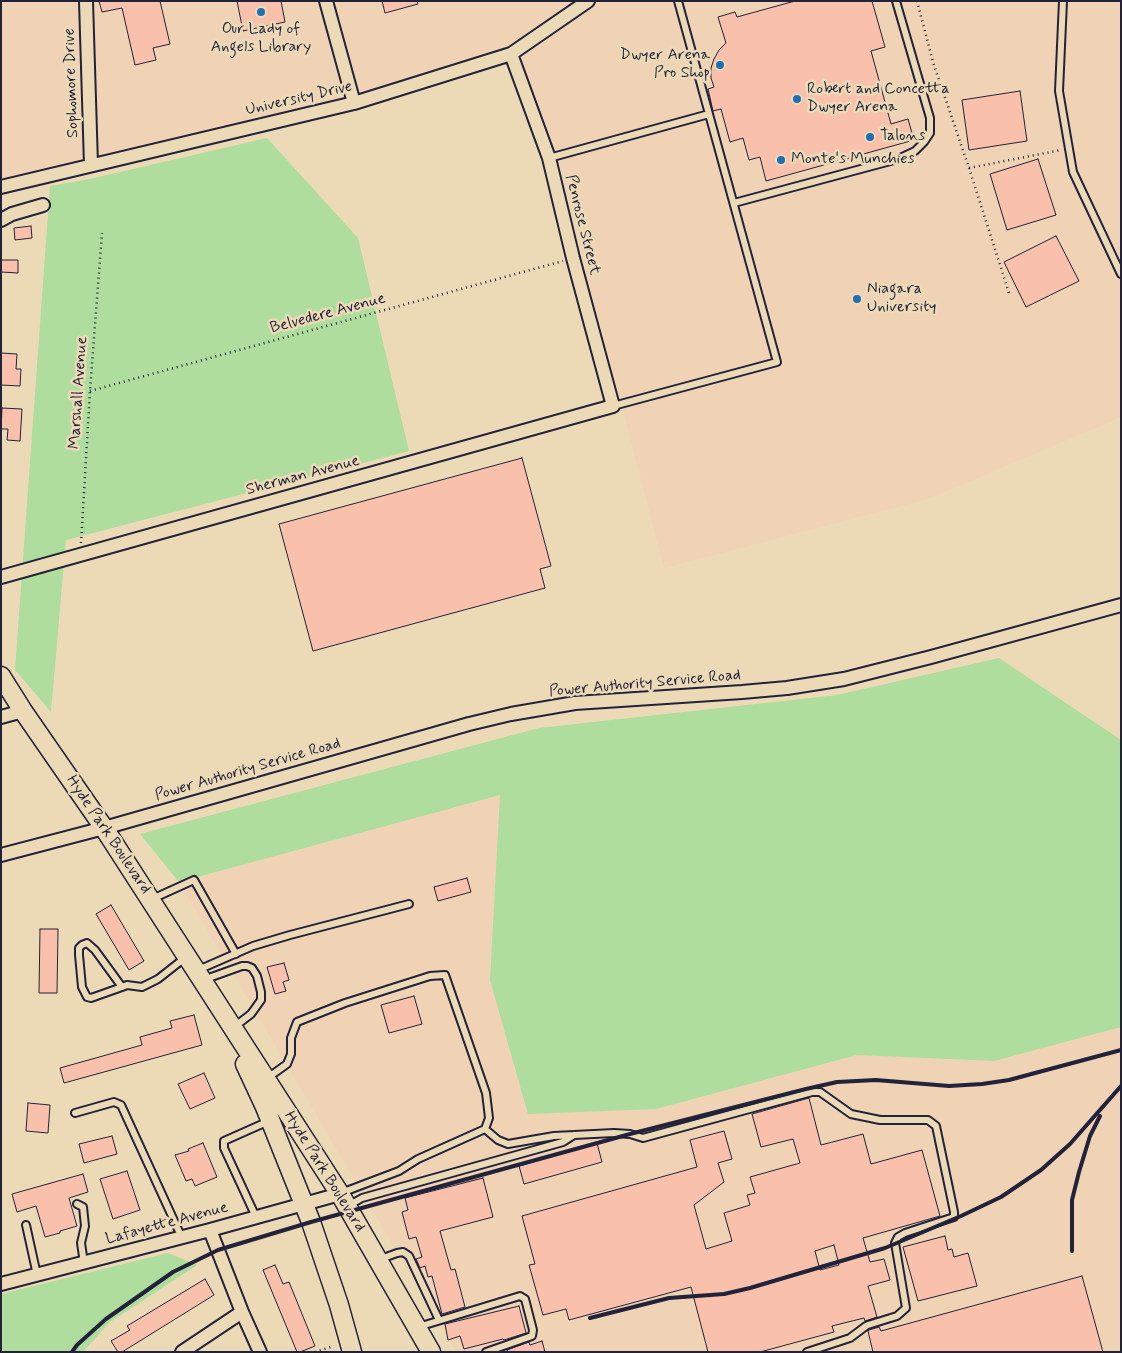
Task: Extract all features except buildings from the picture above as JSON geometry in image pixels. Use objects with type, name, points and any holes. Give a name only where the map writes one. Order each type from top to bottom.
[{"type":"main road","name":"Hyde Park Boulevard","points":[[1,676],[104,828],[200,975],[343,1200],[431,1352]]},
{"type":"main road","name":"Hyde Park Boulevard","points":[[212,996],[271,1120],[304,1203],[336,1296],[352,1352]]},
{"type":"street","name":"Sophomore Drive","points":[[86,1],[91,164]]},
{"type":"street","points":[[326,1],[354,103]]},
{"type":"street","name":"University Drive","points":[[1,187],[91,164],[354,103],[511,54],[588,1]]},
{"type":"street","name":"Penrose Street","points":[[511,54],[548,158],[613,406]]},
{"type":"street","points":[[1,220],[12,214],[43,205]]},
{"type":"street","name":"Sherman Avenue","points":[[1,577],[613,406]]},
{"type":"street","name":"Power Authority Service Road","points":[[1,855],[511,714],[582,702],[742,692],[787,688],[844,679],[1121,605]]},
{"type":"street","points":[[1,717],[23,711]]},
{"type":"street","name":"Lafayette Avenue","points":[[1,1284],[182,1238],[304,1203],[343,1200]]},
{"type":"street","points":[[210,1230],[260,1352]]},
{"type":"street","points":[[182,1352],[242,1312]]},
{"type":"lane","points":[[613,406],[777,362],[678,1]]},
{"type":"lane","points":[[734,203],[898,159],[915,151],[924,142],[930,133],[930,118],[896,1]]},
{"type":"lane","points":[[1063,1],[1059,91],[1073,172],[1121,274]]},
{"type":"lane","points":[[548,158],[709,114]]},
{"type":"lane","points":[[151,900],[194,880],[236,954]]},
{"type":"lane","points":[[200,975],[253,946],[290,934],[409,904]]},
{"type":"lane","points":[[122,987],[95,950],[87,943],[79,948],[82,987],[87,997],[91,998],[122,987],[127,985],[142,987],[158,979],[187,956]]},
{"type":"lane","points":[[200,975],[247,966],[252,968],[257,976],[262,992],[261,1000],[251,1014],[233,1028]]},
{"type":"lane","points":[[266,1079],[287,1064],[291,1054],[291,1038],[297,1022],[382,991],[430,976],[445,975],[486,1093],[489,1118],[485,1129],[418,1159],[343,1200]]},
{"type":"lane","points":[[485,1129],[498,1140],[508,1144],[554,1136],[614,1132],[643,1138],[812,1092],[820,1092],[851,1114],[880,1120],[928,1120],[936,1126],[954,1217],[904,1233],[898,1237],[895,1243],[906,1308],[897,1316],[867,1325],[850,1338],[807,1352]]},
{"type":"lane","points":[[75,1113],[114,1102],[121,1105],[182,1238]]},
{"type":"lane","points":[[256,1217],[224,1148],[224,1141],[271,1120]]},
{"type":"lane","points":[[343,1200],[362,1198],[563,1142],[574,1135]]},
{"type":"lane","points":[[77,1204],[83,1208],[85,1226],[81,1242],[84,1263]]},
{"type":"lane","points":[[26,1225],[37,1275]]},
{"type":"lane","points":[[378,1260],[397,1252],[403,1252],[409,1256],[439,1320]]},
{"type":"lane","points":[[416,1327],[520,1296],[525,1299],[533,1330],[532,1336],[486,1352]]},
{"type":"path","points":[[917,1],[933,62],[1009,293]]},
{"type":"path","points":[[969,168],[1069,148]]},
{"type":"path","name":"Marshall Avenue","points":[[80,554],[102,233]]},
{"type":"path","name":"Belvedere Avenue","points":[[90,391],[573,258]]},
{"type":"path","points":[[315,1352],[334,1346]]},
{"type":"shaded area","name":"Niagara University","points":[[1,1],[1121,1],[1121,416],[928,499],[664,568],[554,147],[512,47],[374,91],[1,181]]},
{"type":"shaded area","points":[[500,795],[490,980],[656,1109],[857,1055],[994,1061],[1121,1027],[1121,1352],[456,1352],[179,882]]},
{"type":"green space","points":[[267,138],[358,238],[409,451],[66,540],[51,712],[15,670],[50,186],[90,179]]},
{"type":"green space","points":[[999,658],[1121,740],[1121,1027],[994,1061],[857,1055],[656,1109],[528,1114],[490,980],[500,795],[179,882],[140,834],[539,728],[837,695]]},
{"type":"green space","points":[[168,1253],[197,1265],[110,1322],[83,1352],[1,1352],[1,1294]]},
{"type":"railway","points":[[72,1352],[77,1345],[106,1319],[173,1272],[218,1250],[311,1222],[630,1134],[837,1082],[876,1080],[949,1086],[982,1084],[1009,1080],[1121,1050]]},
{"type":"railway","points":[[590,1318],[669,1298],[724,1294],[750,1288],[885,1248],[961,1216],[1001,1197],[1041,1170],[1070,1144],[1121,1086]]},
{"type":"railway","points":[[1072,1251],[1072,1200],[1090,1136],[1100,1116]]},
{"type":"place","name":"Our Lady of Angels Library","points":[[261,12]]},
{"type":"place","name":"Dwyer Arena Pro Shop","points":[[720,65]]},
{"type":"place","name":"Robert and Concetta Dwyer Arena","points":[[797,99]]},
{"type":"place","name":"Talons","points":[[870,137]]},
{"type":"place","name":"Monte's Munchies","points":[[781,160]]},
{"type":"place","name":"Niagara University","points":[[857,299]]}]
